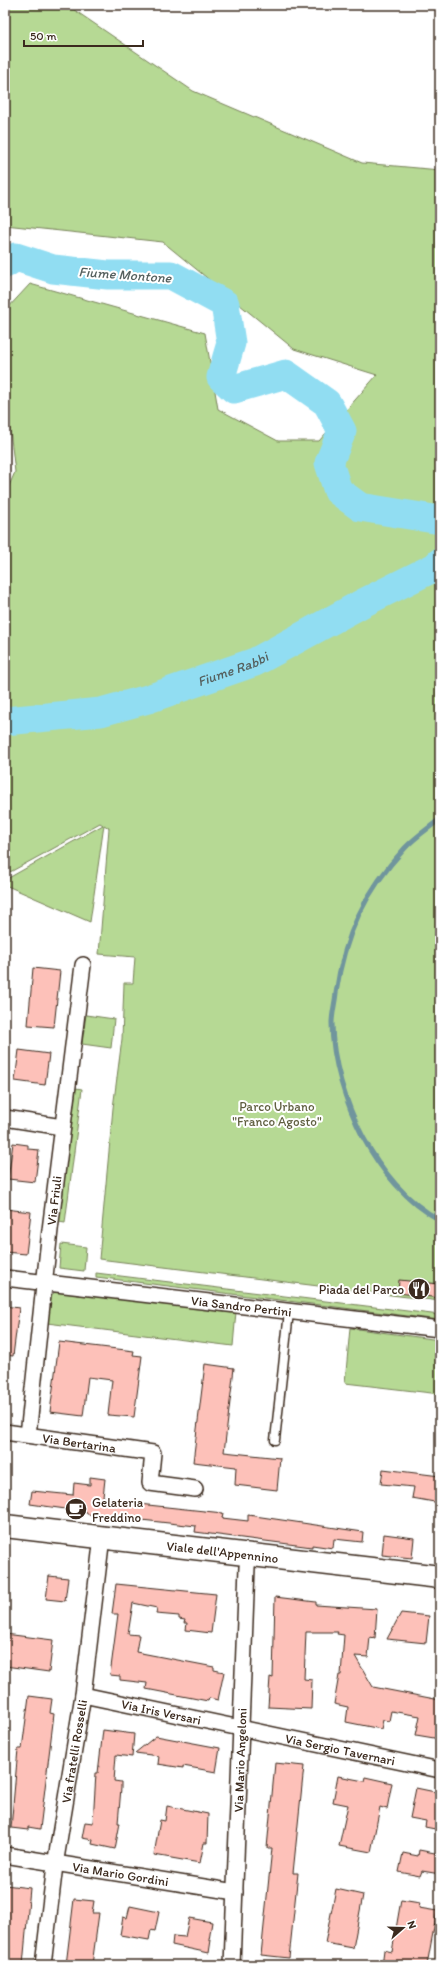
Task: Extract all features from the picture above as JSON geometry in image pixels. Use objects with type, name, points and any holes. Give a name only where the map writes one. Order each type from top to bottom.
[{"type":"main road","name":"Viale dell'Appennino","points":[[5,1526],[440,1577]]},
{"type":"street","name":"Via Friuli","points":[[28,1435],[43,1282],[83,965]]},
{"type":"street","points":[[5,1118],[62,1127]]},
{"type":"street","name":"Via Sandro Pertini","points":[[5,1278],[440,1330]]},
{"type":"street","name":"Via Bertarina","points":[[5,1432],[153,1453],[150,1483],[195,1489]]},
{"type":"street","name":"Via fratelli Rosselli","points":[[43,1965],[55,1865],[83,1695],[102,1546],[105,1538]]},
{"type":"street","name":"Via Mario Angeloni","points":[[232,1965],[240,1727],[247,1567],[249,1555]]},
{"type":"street","name":"Via Iris Versari","points":[[83,1695],[240,1727]]},
{"type":"street","name":"Via Sergio Tavernari","points":[[240,1727],[440,1770]]},
{"type":"street","name":"Via Mario Gordini","points":[[5,1856],[235,1892]]},
{"type":"lane","points":[[275,1440],[289,1312]]},
{"type":"green space","name":"Parco Urbano \"Franco Agosto\"","points":[[5,5],[67,5],[193,91],[362,163],[440,170],[440,1301],[99,1259],[113,1108],[122,1039],[124,983],[133,983],[135,957],[99,954],[109,828],[104,825],[90,922],[5,885],[5,880],[103,825],[100,823],[12,871],[5,873],[5,495],[15,472],[5,388],[5,311],[30,284],[205,333],[218,409],[278,441],[319,441],[377,375],[294,349],[163,242],[5,225]]},
{"type":"green space","points":[[86,1015],[114,1019],[111,1048],[82,1044]]},
{"type":"green space","points":[[76,1088],[82,1089],[65,1223],[59,1222]]},
{"type":"green space","points":[[61,1244],[86,1247],[84,1271],[59,1268]]},
{"type":"green space","points":[[96,1273],[440,1315],[440,1320],[96,1277]]},
{"type":"green space","points":[[55,1292],[236,1312],[233,1346],[47,1323],[50,1296]]},
{"type":"green space","points":[[350,1328],[440,1340],[440,1394],[345,1383]]},
{"type":"building","points":[[33,968],[60,971],[54,1027],[28,1025]]},
{"type":"building","points":[[19,1050],[49,1054],[45,1085],[15,1081]]},
{"type":"building","points":[[13,1143],[28,1145],[28,1149],[39,1150],[35,1182],[8,1179]]},
{"type":"building","points":[[5,1209],[31,1212],[26,1254],[5,1252]]},
{"type":"building","name":"Piada del Parco","points":[[399,1280],[440,1284],[440,1298],[398,1293]]},
{"type":"building","points":[[5,1306],[19,1308],[13,1356],[5,1355]]},
{"type":"building","points":[[59,1342],[134,1351],[133,1355],[142,1356],[134,1417],[108,1415],[112,1380],[88,1377],[83,1416],[50,1412]]},
{"type":"building","points":[[205,1364],[234,1368],[224,1452],[280,1458],[277,1490],[235,1485],[236,1467],[193,1462]]},
{"type":"building","points":[[383,1469],[440,1476],[440,1503],[412,1498],[414,1487],[381,1484]]},
{"type":"building","points":[[90,1477],[105,1479],[103,1497],[129,1503],[223,1513],[222,1518],[248,1521],[248,1515],[363,1532],[362,1542],[334,1539],[333,1548],[312,1545],[312,1547],[195,1532],[196,1526],[87,1514],[87,1512],[30,1504],[32,1491],[73,1495],[74,1483],[90,1485]]},
{"type":"building","points":[[384,1534],[414,1538],[412,1558],[382,1555]]},
{"type":"building","points":[[49,1576],[68,1578],[65,1601],[46,1599]]},
{"type":"building","points":[[116,1584],[216,1594],[211,1633],[186,1630],[187,1623],[184,1623],[185,1620],[179,1619],[179,1616],[156,1614],[157,1608],[133,1603],[128,1634],[139,1635],[136,1652],[214,1667],[214,1670],[224,1672],[218,1700],[209,1698],[208,1701],[146,1689],[147,1683],[120,1680],[120,1676],[110,1675],[118,1614],[112,1614]]},
{"type":"building","points":[[275,1597],[316,1602],[316,1605],[377,1609],[375,1638],[370,1637],[368,1657],[355,1656],[373,1687],[440,1700],[440,1739],[416,1735],[420,1716],[391,1711],[389,1721],[383,1720],[381,1729],[346,1722],[348,1707],[334,1704],[339,1675],[341,1675],[344,1635],[337,1634],[338,1632],[306,1632],[304,1679],[312,1680],[311,1709],[268,1707],[270,1677],[273,1678]]},
{"type":"building","points":[[401,1613],[429,1616],[426,1643],[387,1639]]},
{"type":"building","points":[[5,1634],[53,1640],[49,1672],[5,1666]]},
{"type":"building","points":[[29,1696],[52,1699],[50,1713],[54,1714],[40,1829],[28,1827],[28,1830],[11,1828],[18,1749],[22,1749]]},
{"type":"building","points":[[103,1730],[134,1734],[132,1757],[116,1755],[114,1781],[121,1782],[121,1788],[118,1823],[120,1823],[115,1849],[92,1844],[93,1840],[82,1838],[85,1822],[93,1823],[96,1773],[98,1773]]},
{"type":"building","points":[[156,1736],[220,1748],[216,1772],[183,1766],[183,1768],[158,1764],[159,1756],[135,1753]]},
{"type":"building","points":[[275,1763],[304,1766],[293,1873],[298,1873],[289,1958],[261,1955],[272,1848],[267,1848]]},
{"type":"building","points":[[338,1776],[364,1781],[365,1777],[392,1783],[387,1809],[380,1807],[371,1852],[339,1846],[348,1805],[333,1802]]},
{"type":"building","points":[[416,1788],[440,1793],[440,1830],[425,1827],[426,1821],[410,1818]]},
{"type":"building","points":[[167,1806],[208,1814],[207,1843],[204,1843],[200,1863],[154,1855],[160,1820],[165,1821]]},
{"type":"building","points":[[419,1850],[440,1854],[440,1874],[422,1871],[420,1876],[399,1872],[403,1853],[418,1856]]},
{"type":"building","points":[[5,1885],[30,1888],[23,1965],[5,1965]]},
{"type":"building","points":[[336,1889],[363,1895],[353,1948],[325,1943]]},
{"type":"building","points":[[74,1899],[94,1901],[92,1913],[99,1913],[92,1965],[66,1965]]},
{"type":"building","points":[[401,1900],[420,1903],[419,1908],[437,1911],[427,1965],[382,1965],[384,1950],[392,1952]]},
{"type":"building","points":[[130,1906],[159,1912],[155,1931],[151,1930],[149,1940],[120,1935],[123,1917],[127,1918]]},
{"type":"building","points":[[189,1918],[212,1922],[209,1940],[211,1940],[209,1953],[172,1945],[173,1936],[185,1937]]},
{"type":"waterway","name":"Fiume Montone","points":[[5,264],[16,257],[53,269],[108,275],[171,275],[225,304],[231,343],[221,377],[234,389],[286,374],[327,403],[342,431],[329,463],[338,491],[360,507],[440,520]]},
{"type":"waterway","name":"Fiume Rabbi","points":[[5,721],[101,712],[148,699],[255,662],[363,603],[435,567],[440,562]]},
{"type":"waterway","points":[[440,819],[418,836],[391,864],[378,881],[358,915],[351,933],[340,972],[332,1023],[334,1052],[341,1082],[351,1111],[363,1137],[386,1173],[406,1195],[428,1213],[440,1220]]},
{"type":"place","name":"Piada del Parco","points":[[419,1289]]},
{"type":"place","name":"Gelateria Freddino","points":[[76,1509]]}]
